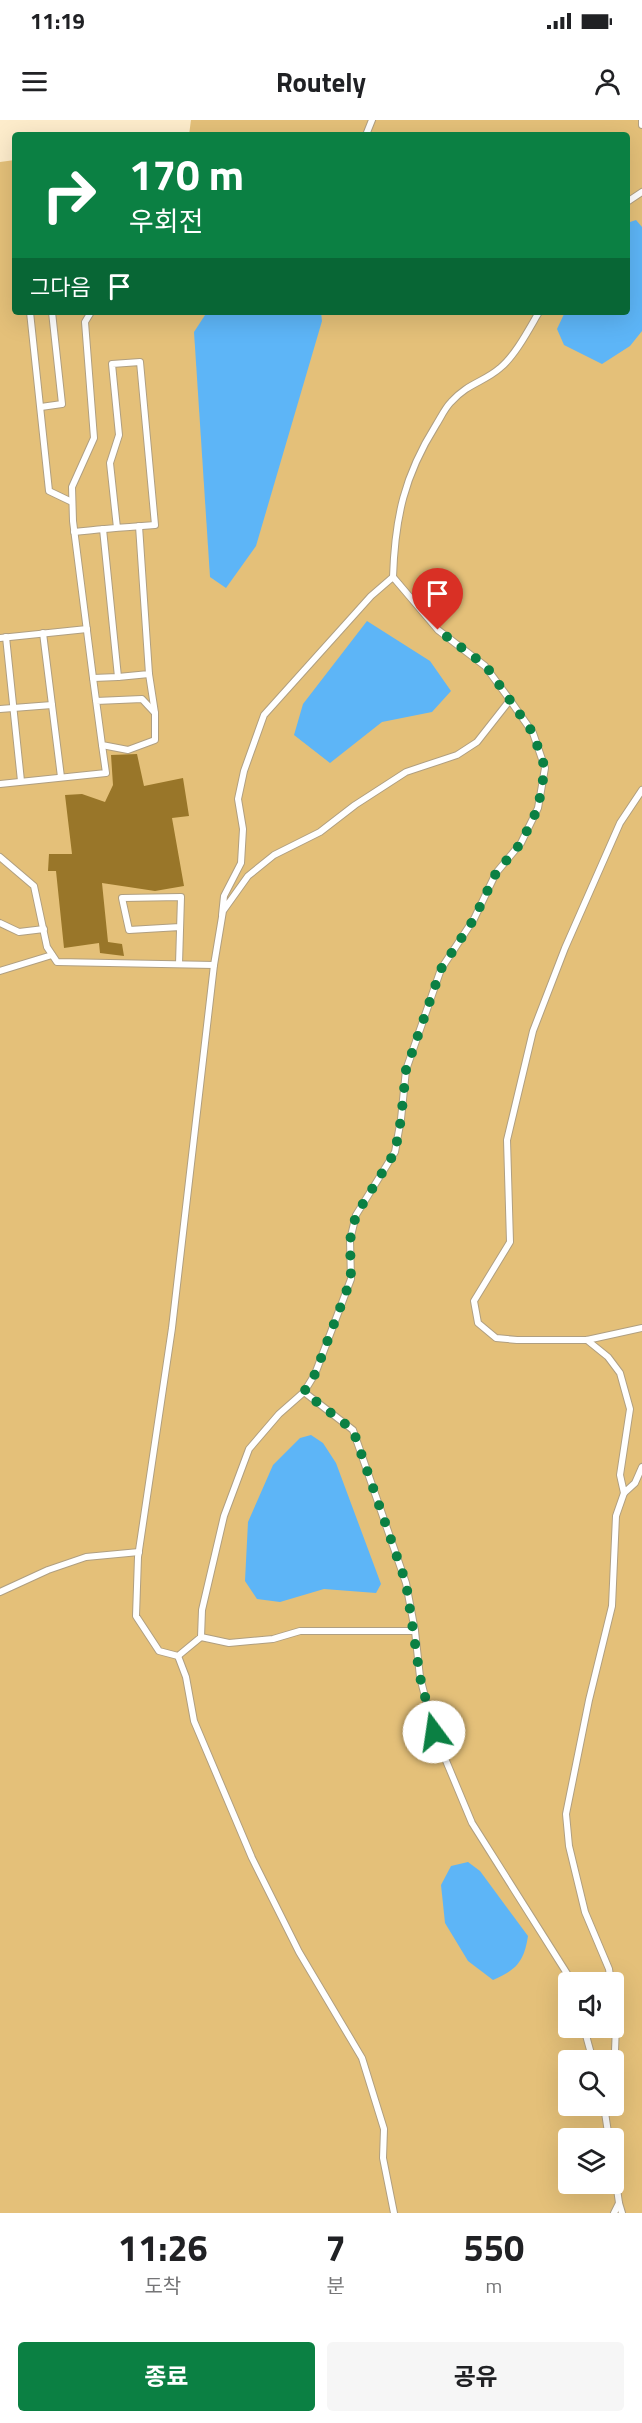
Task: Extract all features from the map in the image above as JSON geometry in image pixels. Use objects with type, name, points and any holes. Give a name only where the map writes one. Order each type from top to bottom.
[{"type":"lane","points":[[642,120],[642,125]]},
{"type":"lane","points":[[30,315],[49,491],[72,502]]},
{"type":"lane","points":[[41,407],[62,404],[52,315]]},
{"type":"lane","points":[[0,783],[106,773],[72,502],[72,487],[94,438],[85,322],[89,315]]},
{"type":"lane","points":[[178,1656],[201,1637],[202,1610],[224,1516],[249,1449],[279,1413],[304,1392],[315,1374],[351,1279],[350,1240],[356,1215],[395,1152],[406,1070],[441,969],[474,919],[496,873],[521,843],[538,808],[545,768],[533,733],[486,666],[438,630],[393,577],[394,543],[405,485],[428,439],[450,403],[469,385],[500,368],[522,340],[537,315]]},
{"type":"lane","points":[[74,532],[155,525],[140,362],[112,364],[118,435],[110,463],[117,528]]},
{"type":"lane","points":[[102,744],[128,750],[155,740],[155,713],[149,674],[139,526]]},
{"type":"lane","points":[[103,529],[118,677]]},
{"type":"lane","points":[[178,1656],[159,1650],[136,1616],[139,1552],[172,1328],[224,896],[241,863],[243,829],[238,799],[244,771],[264,715],[363,605],[393,577]]},
{"type":"lane","points":[[21,781],[14,708],[3,638],[87,629]]},
{"type":"lane","points":[[44,633],[61,777]]},
{"type":"lane","points":[[93,678],[149,674]]},
{"type":"lane","points":[[96,701],[142,699],[155,713]]},
{"type":"lane","points":[[222,915],[248,876],[274,855],[320,832],[406,772],[457,755],[471,746],[477,742],[510,700]]},
{"type":"lane","points":[[0,709],[52,705]]},
{"type":"lane","points":[[642,790],[620,823],[565,948],[533,1031],[507,1140],[510,1242],[474,1301],[477,1323],[496,1338],[587,1340],[642,1329]]},
{"type":"lane","points":[[0,857],[34,886],[47,947],[57,962],[214,965]]},
{"type":"lane","points":[[179,964],[181,897],[122,898],[129,930],[180,927]]},
{"type":"lane","points":[[0,923],[19,932],[44,929]]},
{"type":"lane","points":[[0,971],[52,955]]},
{"type":"lane","points":[[587,1340],[608,1356],[620,1373],[630,1409],[620,1475],[624,1493]]},
{"type":"lane","points":[[304,1392],[353,1430],[406,1583],[420,1677],[434,1732],[472,1823],[566,1972]]},
{"type":"lane","points":[[609,1972],[585,1912],[569,1846],[566,1814],[589,1700],[612,1606],[616,1516],[624,1493],[635,1484],[642,1467]]},
{"type":"lane","points":[[0,1592],[48,1570],[86,1557],[139,1552]]},
{"type":"lane","points":[[201,1637],[229,1643],[273,1639],[300,1631],[414,1631]]},
{"type":"lane","points":[[178,1656],[186,1677],[194,1721],[252,1857],[300,1952],[362,2058],[384,2129],[383,2158],[394,2213]]},
{"type":"lane","points":[[618,2194],[622,2213]]},
{"type":"lane","points":[[614,2213],[619,2203]]},
{"type":"shaded area","points":[[191,120],[642,120],[642,2213],[0,2213],[0,162],[12,160],[12,315],[630,315],[630,132],[189,132]]},
{"type":"water","points":[[636,220],[642,227],[642,331],[630,346],[602,364],[564,345],[557,329],[564,315],[630,315],[630,222]]},
{"type":"water","points":[[205,315],[321,315],[322,321],[256,546],[226,588],[210,577],[194,332]]},
{"type":"water","points":[[367,621],[430,661],[451,691],[432,712],[382,722],[330,763],[294,735],[303,704]]},
{"type":"water","points":[[311,1435],[323,1443],[336,1463],[381,1584],[376,1593],[324,1589],[280,1602],[257,1599],[245,1581],[248,1522],[273,1465],[300,1438]]},
{"type":"water","points":[[468,1862],[480,1871],[528,1936],[518,1964],[508,1973],[493,1980],[468,1961],[445,1923],[441,1885],[451,1866]]},
{"type":"building","points":[[137,754],[144,786],[183,778],[189,816],[172,818],[184,886],[155,891],[102,883],[108,942],[122,944],[124,956],[100,953],[99,943],[64,948],[56,871],[48,871],[49,854],[72,854],[65,795],[82,794],[105,802],[113,785],[111,755]]},
{"type":"route","points":[[434,1732],[420,1677],[406,1583],[381,1504],[353,1430],[304,1392],[315,1374],[351,1279],[350,1240],[356,1215],[395,1152],[406,1070],[441,969],[474,919],[496,873],[521,843],[538,808],[545,768],[533,733],[486,666],[438,630]]}]
